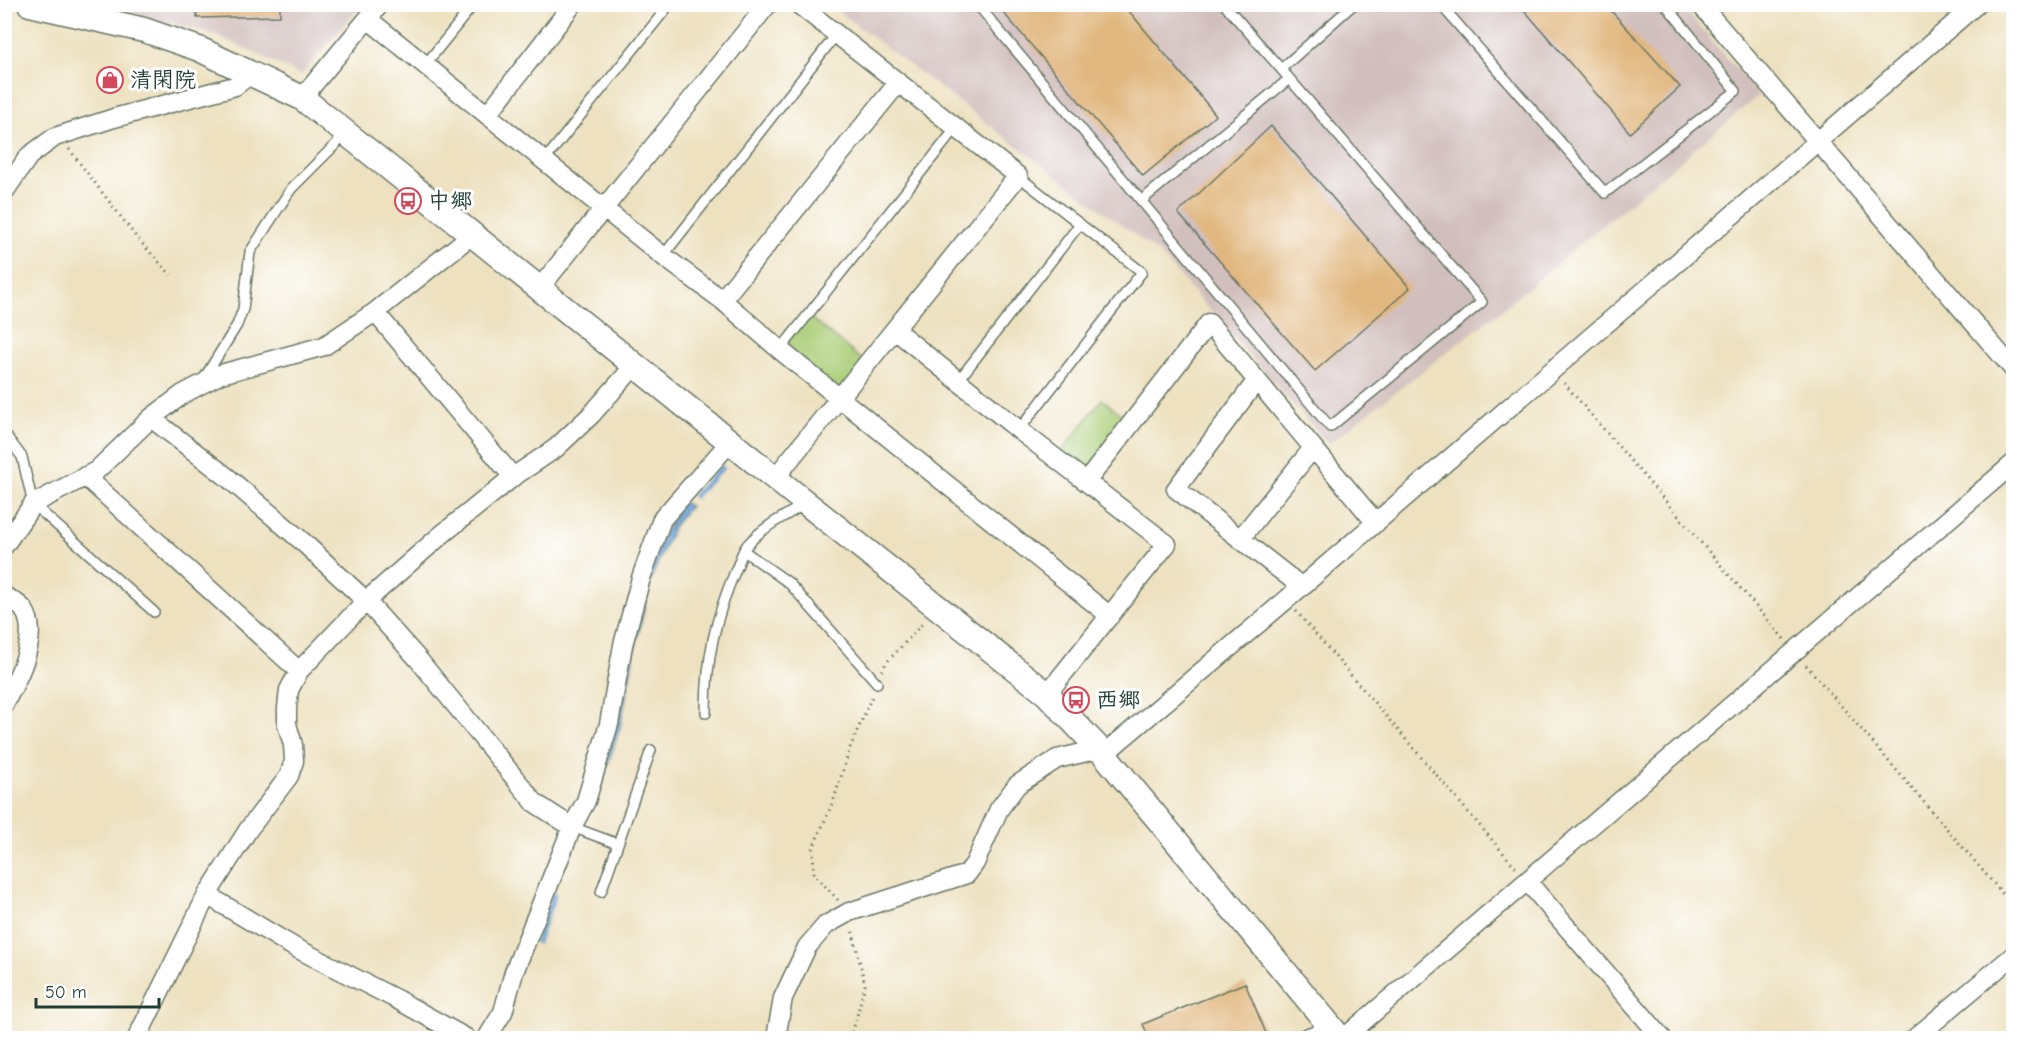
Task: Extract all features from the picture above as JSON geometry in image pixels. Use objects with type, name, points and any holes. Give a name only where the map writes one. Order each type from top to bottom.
[{"type":"street","points":[[302,98],[381,4]]},
{"type":"street","points":[[487,115],[573,4]]},
{"type":"street","points":[[539,289],[768,4]]},
{"type":"street","points":[[775,478],[1018,176],[798,4]]},
{"type":"street","points":[[1700,4],[2013,370]]},
{"type":"street","points":[[776,1038],[783,998],[807,947],[826,925],[849,912],[967,874],[975,863],[999,809],[1017,785],[1057,759],[1102,752],[1286,600],[1977,4]]},
{"type":"street","points":[[31,5],[144,30],[199,49],[302,98],[1047,694],[1102,752],[1339,1035]]},
{"type":"street","points":[[369,20],[663,256],[722,300],[780,350],[1110,616]]},
{"type":"street","points":[[4,192],[29,156],[59,136],[114,118],[235,86],[252,73]]},
{"type":"street","points":[[722,300],[898,83]]},
{"type":"street","points":[[4,546],[33,504],[96,471],[151,418],[183,394],[221,374],[324,346],[375,312],[473,234]]},
{"type":"street","points":[[375,312],[513,477]]},
{"type":"street","points":[[1086,482],[1209,322],[1376,522]]},
{"type":"street","points":[[895,330],[1019,430],[1167,544],[1047,694]]},
{"type":"street","points":[[137,1038],[207,895],[248,830],[289,776],[294,761],[293,745],[287,724],[287,708],[289,690],[299,671],[366,601],[440,536],[513,477],[556,448],[591,415],[636,364]]},
{"type":"street","points":[[1257,380],[1176,489],[1302,586]]},
{"type":"street","points":[[151,418],[227,477],[303,542],[366,601],[418,659],[535,803],[572,827]]},
{"type":"street","points":[[487,1038],[503,1012],[514,972],[572,827],[586,801],[609,724],[626,634],[641,578],[662,519],[730,442]]},
{"type":"street","points":[[1240,539],[1313,448]]},
{"type":"street","points":[[1306,1038],[1339,1035],[1527,881],[2013,463]]},
{"type":"street","points":[[85,476],[299,671]]},
{"type":"street","points":[[4,596],[23,609],[30,627],[23,668],[4,704]]},
{"type":"street","points":[[1527,881],[1662,1038]]},
{"type":"street","points":[[207,895],[294,947],[466,1038]]},
{"type":"street","points":[[1915,1038],[2013,955]]},
{"type":"lane","points":[[425,64],[474,4]]},
{"type":"lane","points":[[544,161],[670,4]]},
{"type":"lane","points":[[977,4],[1330,427],[1482,302],[1224,4]]},
{"type":"lane","points":[[1281,69],[1354,4]]},
{"type":"lane","points":[[1440,4],[1605,194],[1736,91],[1665,4]]},
{"type":"lane","points":[[663,256],[837,34]]},
{"type":"lane","points":[[1141,201],[1289,79]]},
{"type":"lane","points":[[780,350],[956,128]]},
{"type":"lane","points":[[201,385],[212,362],[237,325],[243,309],[250,252],[291,189],[346,134]]},
{"type":"lane","points":[[1018,176],[1142,272],[1019,430]]},
{"type":"lane","points":[[957,381],[1080,224]]},
{"type":"lane","points":[[7,437],[22,457],[33,504],[154,612]]},
{"type":"lane","points":[[706,713],[706,679],[712,639],[723,600],[746,546],[765,528],[806,503]]},
{"type":"lane","points":[[744,551],[789,583],[878,683]]},
{"type":"lane","points":[[601,892],[651,750]]},
{"type":"lane","points":[[572,827],[618,844]]},
{"type":"path","points":[[59,136],[137,238],[171,275]]},
{"type":"path","points":[[1286,600],[1527,881]]},
{"type":"path","points":[[851,1038],[864,985],[849,912],[813,874],[813,848],[834,799],[850,748],[886,663],[938,607]]},
{"type":"shaded area","points":[[100,5],[362,5],[301,75],[217,35]]},
{"type":"shaded area","points":[[830,5],[1681,5],[1759,95],[1500,311],[1328,444],[1159,253]]},
{"type":"green space","points":[[807,315],[867,364],[840,398],[780,350]]},
{"type":"green space","points":[[1102,399],[1132,423],[1086,482],[1056,459]]},
{"type":"water","points":[[682,502],[690,506],[673,527],[651,579],[620,727],[596,802],[591,795],[656,547]]},
{"type":"building","points":[[196,4],[280,4],[280,16],[197,18]]},
{"type":"building","points":[[996,4],[1123,4],[1216,115],[1143,176]]},
{"type":"building","points":[[1519,4],[1605,4],[1680,87],[1630,133]]},
{"type":"building","points":[[1271,126],[1410,288],[1315,371],[1178,213]]},
{"type":"building","points":[[1245,983],[1268,1038],[1149,1038],[1143,1024]]},
{"type":"waterway","points":[[694,496],[722,468]]},
{"type":"waterway","points":[[537,942],[554,895]]},
{"type":"place","name":"清閑院","points":[[110,80]]},
{"type":"place","name":"中郷","points":[[408,201]]},
{"type":"place","name":"西郷","points":[[1076,700]]}]
